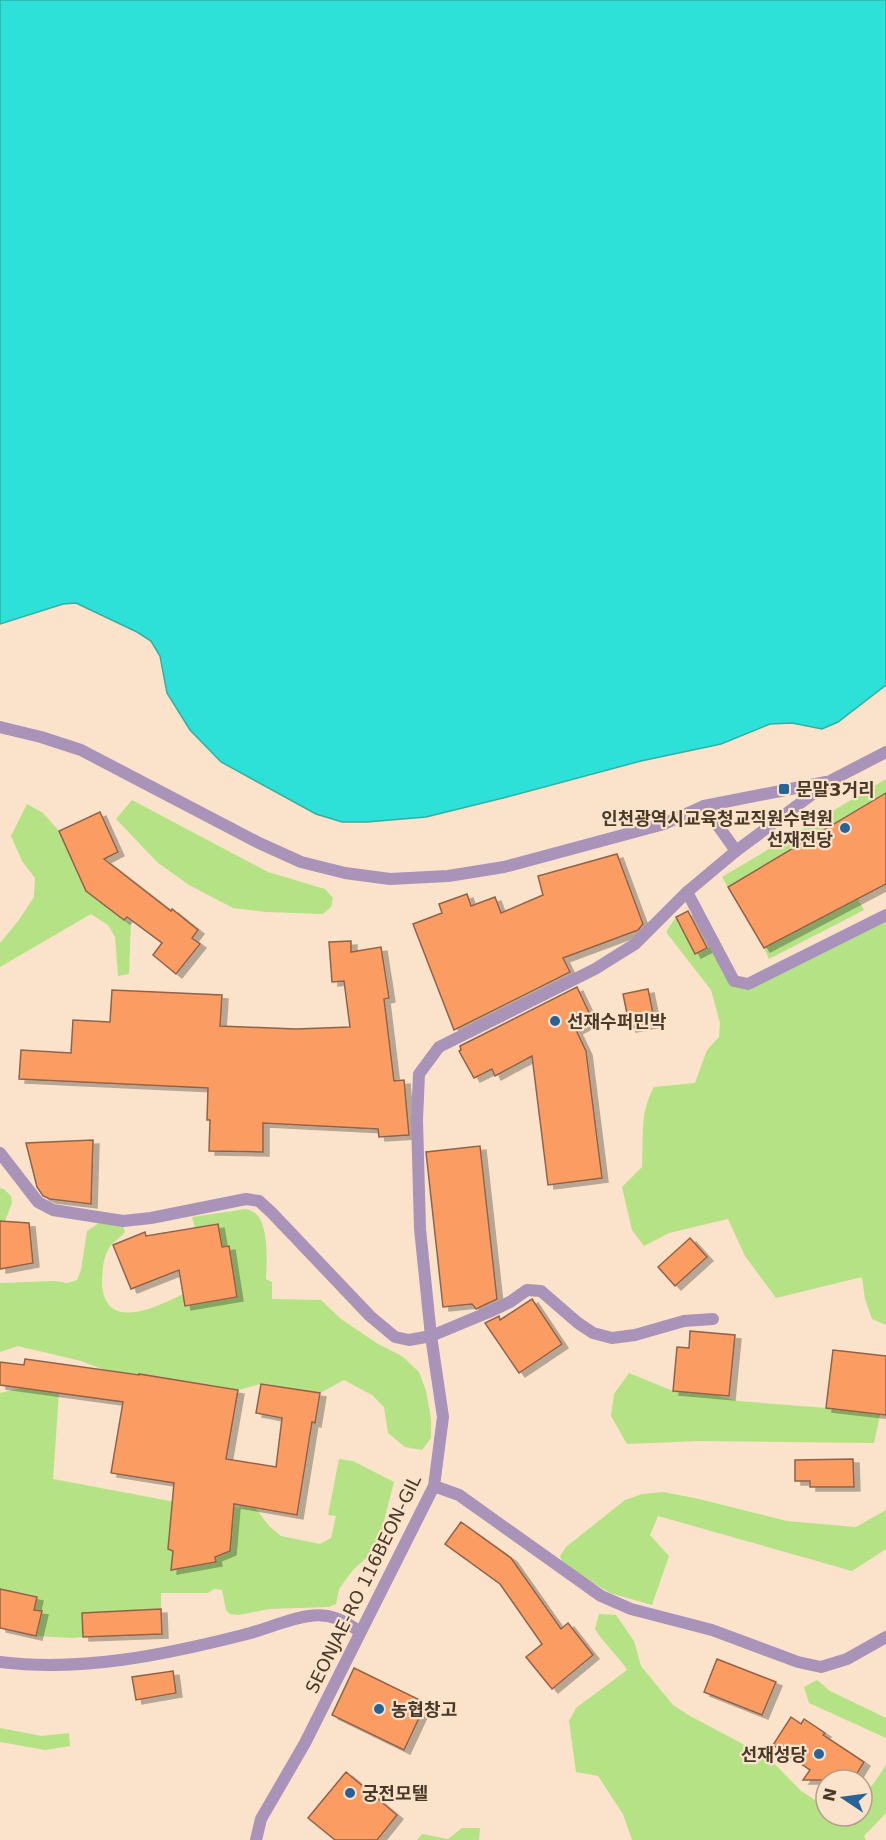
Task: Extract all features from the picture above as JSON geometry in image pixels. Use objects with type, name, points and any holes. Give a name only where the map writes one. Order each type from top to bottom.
[{"type":"street","points":[[0,727],[81,750],[259,843],[301,862],[345,873],[390,879],[448,876],[504,867],[664,824],[704,806],[830,781]]},
{"type":"street","points":[[886,752],[830,781],[736,851],[687,892],[734,981],[748,984],[886,915]]},
{"type":"street","points":[[704,806],[736,851]]},
{"type":"street","name":"SEONJAE-RO 116BEON-GIL","points":[[256,1840],[261,1819],[305,1743],[434,1486],[443,1417],[431,1336],[420,1229],[417,1120],[419,1074],[439,1047],[595,969],[635,944],[687,892]]},
{"type":"street","points":[[0,1153],[38,1203],[53,1210],[123,1221],[151,1218],[246,1199],[259,1202],[370,1316],[395,1337],[410,1341],[431,1336],[489,1312],[510,1302],[527,1290],[541,1291],[593,1333],[612,1338],[635,1335],[684,1321],[712,1319]]},
{"type":"street","points":[[434,1486],[459,1495],[601,1596],[631,1609],[712,1630],[798,1662],[822,1666],[847,1659],[886,1637]]},
{"type":"street","points":[[0,1662],[23,1665],[92,1664],[144,1657],[236,1637],[310,1616],[344,1620],[360,1632]]},
{"type":"green space","points":[[886,779],[886,793],[728,887],[722,877]]},
{"type":"green space","points":[[132,800],[268,872],[325,889],[333,898],[331,907],[323,914],[233,908],[189,885],[158,863],[116,819]]},
{"type":"green space","points":[[27,804],[43,813],[59,831],[77,871],[91,894],[131,923],[129,974],[118,976],[115,937],[108,925],[91,914],[0,967],[0,943],[34,897],[35,878],[22,861],[11,836]]},
{"type":"green space","points":[[857,898],[864,910],[769,959],[764,948]]},
{"type":"green space","points":[[886,915],[886,1325],[872,1319],[865,1299],[862,1277],[776,1298],[745,1256],[728,1219],[669,1233],[644,1246],[632,1230],[622,1187],[642,1167],[644,1116],[649,1097],[654,1087],[695,1083],[707,1050],[719,1037],[720,1023],[711,990],[666,932],[676,917],[695,954],[714,945],[734,981],[748,984]]},
{"type":"green space","points":[[0,1188],[11,1196],[12,1203],[5,1221],[0,1221]]},
{"type":"green space","points":[[246,1209],[260,1218],[263,1226],[266,1244],[266,1279],[272,1282],[272,1299],[321,1300],[341,1319],[378,1344],[402,1356],[419,1372],[426,1391],[431,1419],[431,1438],[422,1450],[405,1447],[388,1433],[384,1407],[372,1395],[344,1380],[320,1393],[261,1384],[238,1390],[107,1371],[81,1361],[18,1346],[0,1352],[0,1283],[55,1281],[67,1283],[77,1280],[81,1270],[87,1231],[99,1223],[123,1227],[125,1232],[109,1248],[103,1265],[102,1284],[105,1299],[112,1308],[122,1312],[134,1312],[160,1305],[183,1294],[185,1306],[230,1298],[236,1290],[229,1246],[222,1247],[218,1224],[195,1228],[192,1217]]},
{"type":"green space","points":[[629,1373],[673,1391],[710,1394],[738,1401],[880,1415],[874,1443],[699,1441],[627,1444],[611,1416],[614,1394]]},
{"type":"green space","points":[[21,1388],[59,1393],[53,1479],[170,1501],[237,1507],[238,1509],[245,1494],[269,1526],[281,1536],[320,1544],[331,1538],[336,1516],[328,1515],[339,1459],[353,1461],[394,1482],[377,1548],[353,1570],[339,1589],[336,1604],[329,1607],[269,1609],[239,1615],[230,1614],[226,1610],[222,1590],[214,1589],[208,1593],[161,1593],[161,1609],[82,1613],[83,1637],[36,1636],[41,1611],[34,1610],[36,1597],[12,1591],[9,1605],[0,1589],[0,1393]]},
{"type":"green space","points":[[664,1492],[787,1521],[856,1527],[886,1510],[886,1549],[852,1571],[658,1516],[650,1535],[669,1556],[652,1605],[610,1593],[563,1564],[560,1556],[566,1547],[625,1500],[642,1494]]},
{"type":"green space","points":[[599,1614],[616,1615],[634,1641],[641,1666],[673,1705],[769,1758],[801,1791],[814,1799],[814,1828],[872,1828],[864,1836],[866,1840],[632,1840],[623,1814],[598,1776],[576,1772],[569,1721],[576,1708],[627,1670],[595,1629]]},
{"type":"green space","points":[[817,1680],[830,1691],[886,1718],[886,1738],[809,1703],[804,1687]]},
{"type":"green space","points":[[0,1728],[42,1736],[69,1733],[70,1746],[45,1750],[0,1742]]},
{"type":"green space","points":[[886,1765],[886,1813],[874,1826],[874,1783]]},
{"type":"green space","points":[[462,1828],[480,1828],[479,1840],[417,1840],[422,1834],[448,1839]]},
{"type":"water","points":[[0,0],[886,0],[886,685],[838,722],[822,729],[792,723],[770,724],[721,744],[641,761],[426,817],[342,822],[316,814],[221,762],[190,730],[167,693],[160,656],[151,641],[137,632],[76,603],[63,604],[0,624]]},
{"type":"building","name":"인천광역시교육청교직원수련원 선재전당","points":[[886,793],[886,884],[764,948],[728,887]]},
{"type":"building","points":[[100,812],[118,852],[104,859],[198,930],[192,938],[200,944],[176,974],[153,955],[162,943],[127,917],[124,920],[86,891],[59,831]]},
{"type":"building","points":[[617,854],[643,924],[638,930],[563,958],[570,972],[454,1030],[413,924],[442,913],[439,904],[467,894],[471,906],[495,897],[501,913],[543,895],[538,876]]},
{"type":"building","points":[[688,911],[707,948],[695,954],[676,917]]},
{"type":"building","points":[[351,941],[351,952],[381,947],[389,998],[384,999],[394,1081],[404,1080],[409,1135],[379,1137],[378,1129],[263,1123],[263,1152],[209,1151],[208,1088],[19,1079],[21,1050],[71,1053],[73,1020],[110,1022],[112,990],[222,995],[220,1026],[296,1029],[350,1027],[344,981],[332,982],[329,942]]},
{"type":"building","points":[[577,987],[593,1021],[576,1030],[586,1051],[602,1178],[548,1185],[532,1056],[495,1076],[492,1069],[474,1078],[459,1051],[460,1046]]},
{"type":"building","points":[[648,989],[655,1023],[630,1028],[623,994]]},
{"type":"building","points":[[93,1140],[91,1204],[50,1199],[43,1196],[37,1187],[26,1143]]},
{"type":"building","points":[[480,1146],[497,1299],[476,1309],[472,1304],[443,1307],[426,1152]]},
{"type":"building","points":[[0,1221],[29,1223],[33,1263],[0,1269]]},
{"type":"building","points":[[218,1224],[222,1247],[229,1246],[237,1297],[185,1306],[179,1270],[131,1289],[113,1245],[145,1232],[146,1236]]},
{"type":"building","points":[[690,1238],[707,1257],[675,1286],[658,1267]]},
{"type":"building","points":[[532,1299],[562,1344],[519,1373],[485,1323],[499,1316],[500,1320]]},
{"type":"building","points":[[690,1331],[735,1335],[729,1396],[673,1391],[677,1347],[689,1348]]},
{"type":"building","points":[[833,1350],[886,1356],[886,1415],[826,1408]]},
{"type":"building","points":[[25,1359],[238,1390],[226,1459],[276,1467],[282,1418],[256,1413],[261,1384],[320,1393],[315,1423],[312,1422],[297,1515],[234,1504],[230,1551],[215,1557],[216,1562],[171,1570],[173,1551],[168,1549],[174,1483],[111,1473],[123,1402],[0,1385],[0,1362],[24,1365]]},
{"type":"building","points":[[853,1459],[854,1487],[810,1487],[810,1481],[795,1481],[795,1460]]},
{"type":"building","points":[[461,1522],[511,1558],[561,1629],[568,1623],[593,1655],[552,1689],[526,1657],[542,1644],[500,1584],[445,1544]]},
{"type":"building","points":[[0,1589],[37,1597],[34,1610],[42,1611],[36,1636],[0,1628]]},
{"type":"building","points":[[161,1609],[162,1634],[83,1637],[82,1613]]},
{"type":"building","points":[[717,1659],[776,1682],[762,1715],[704,1692]]},
{"type":"building","name":"농협창고","points":[[354,1668],[426,1703],[404,1750],[332,1715]]},
{"type":"building","points":[[173,1671],[176,1693],[136,1700],[132,1677]]},
{"type":"building","name":"선재성당","points":[[791,1717],[801,1724],[804,1719],[825,1733],[823,1735],[864,1762],[860,1768],[814,1768],[814,1780],[803,1780],[810,1770],[773,1745]]},
{"type":"building","name":"궁전모텔","points":[[346,1772],[397,1815],[377,1840],[335,1840],[308,1818]]},
{"type":"place","name":"문말3거리","points":[[784,789]]},
{"type":"place","name":"인천광역시교육청교직원수련원 선재전당","points":[[845,828]]},
{"type":"place","name":"선재수퍼민박","points":[[555,1021]]},
{"type":"place","name":"농협창고","points":[[379,1709]]},
{"type":"place","name":"선재성당","points":[[819,1754]]},
{"type":"place","name":"궁전모텔","points":[[350,1793]]}]
